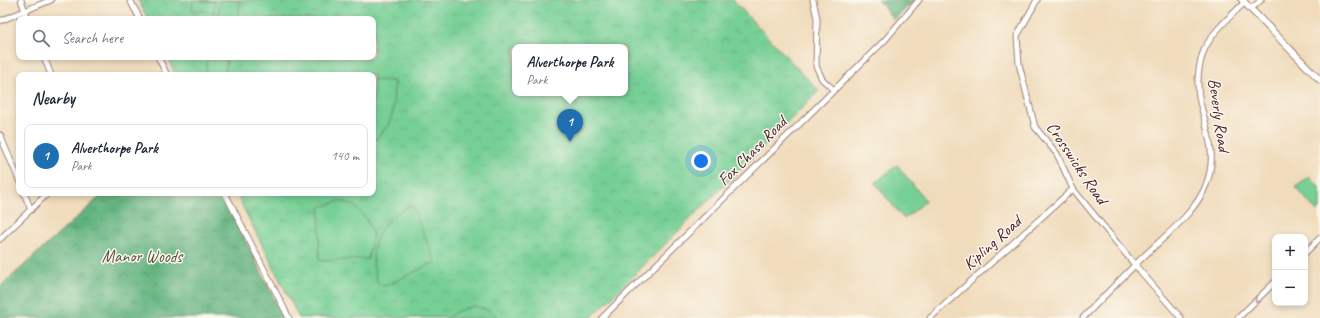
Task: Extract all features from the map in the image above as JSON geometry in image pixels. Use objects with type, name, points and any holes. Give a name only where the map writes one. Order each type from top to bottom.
[{"type":"street","points":[[21,0],[27,16]]},
{"type":"street","points":[[0,21],[50,0]]},
{"type":"street","points":[[130,0],[138,16]]},
{"type":"street","points":[[813,0],[817,18],[816,66],[822,79],[834,90]]},
{"type":"street","name":"Fox Chase Road","points":[[602,318],[889,35],[919,0]]},
{"type":"street","name":"Crosswicks Road","points":[[1037,0],[1016,36],[1019,64],[1035,127],[1057,154],[1073,189],[1135,265],[1181,318]]},
{"type":"street","points":[[1251,9],[1261,0]]},
{"type":"street","points":[[1244,1],[1320,80]]},
{"type":"street","name":"Beverly Road","points":[[1083,318],[1193,208],[1206,185],[1212,156],[1207,126],[1200,101],[1198,80],[1199,68],[1205,49],[1212,36],[1244,1]]},
{"type":"street","points":[[45,60],[50,72]]},
{"type":"street","points":[[159,60],[165,72]]},
{"type":"street","points":[[0,135],[16,173]]},
{"type":"street","name":"Kipling Road","points":[[930,318],[1073,189]]},
{"type":"street","points":[[25,196],[31,210]]},
{"type":"street","points":[[0,239],[45,196]]},
{"type":"street","points":[[227,196],[289,318]]},
{"type":"street","points":[[1308,250],[1320,238]]},
{"type":"street","points":[[1238,318],[1272,285]]},
{"type":"green space","points":[[138,0],[733,0],[819,91],[591,318],[299,318],[238,196],[376,196],[376,72],[174,72],[168,60],[376,60],[376,16],[146,16]]},
{"type":"green space","points":[[193,0],[215,2],[214,12],[192,10]]},
{"type":"green space","points":[[220,0],[240,1],[238,16],[218,16]]},
{"type":"green space","points":[[878,0],[915,0],[894,20]]},
{"type":"green space","points":[[207,60],[227,61],[225,72],[205,72]]},
{"type":"green space","points":[[376,80],[394,81],[393,112],[388,125],[376,139]]},
{"type":"green space","points":[[897,165],[926,201],[904,219],[875,183]]},
{"type":"green space","points":[[1310,176],[1320,189],[1320,209],[1317,212],[1296,187]]},
{"type":"green space","name":"Manor Woods","points":[[101,196],[223,196],[284,318],[0,318],[0,287]]},
{"type":"green space","points":[[340,201],[355,206],[366,219],[373,234],[368,259],[319,261],[320,207]]},
{"type":"green space","points":[[412,205],[435,262],[385,286],[378,283],[374,270],[374,247],[383,226],[391,218]]},
{"type":"green space","points":[[475,306],[488,310],[499,318],[447,318],[460,310]]},
{"type":"place","name":"Alverthorpe Park","points":[[570,142]]}]
